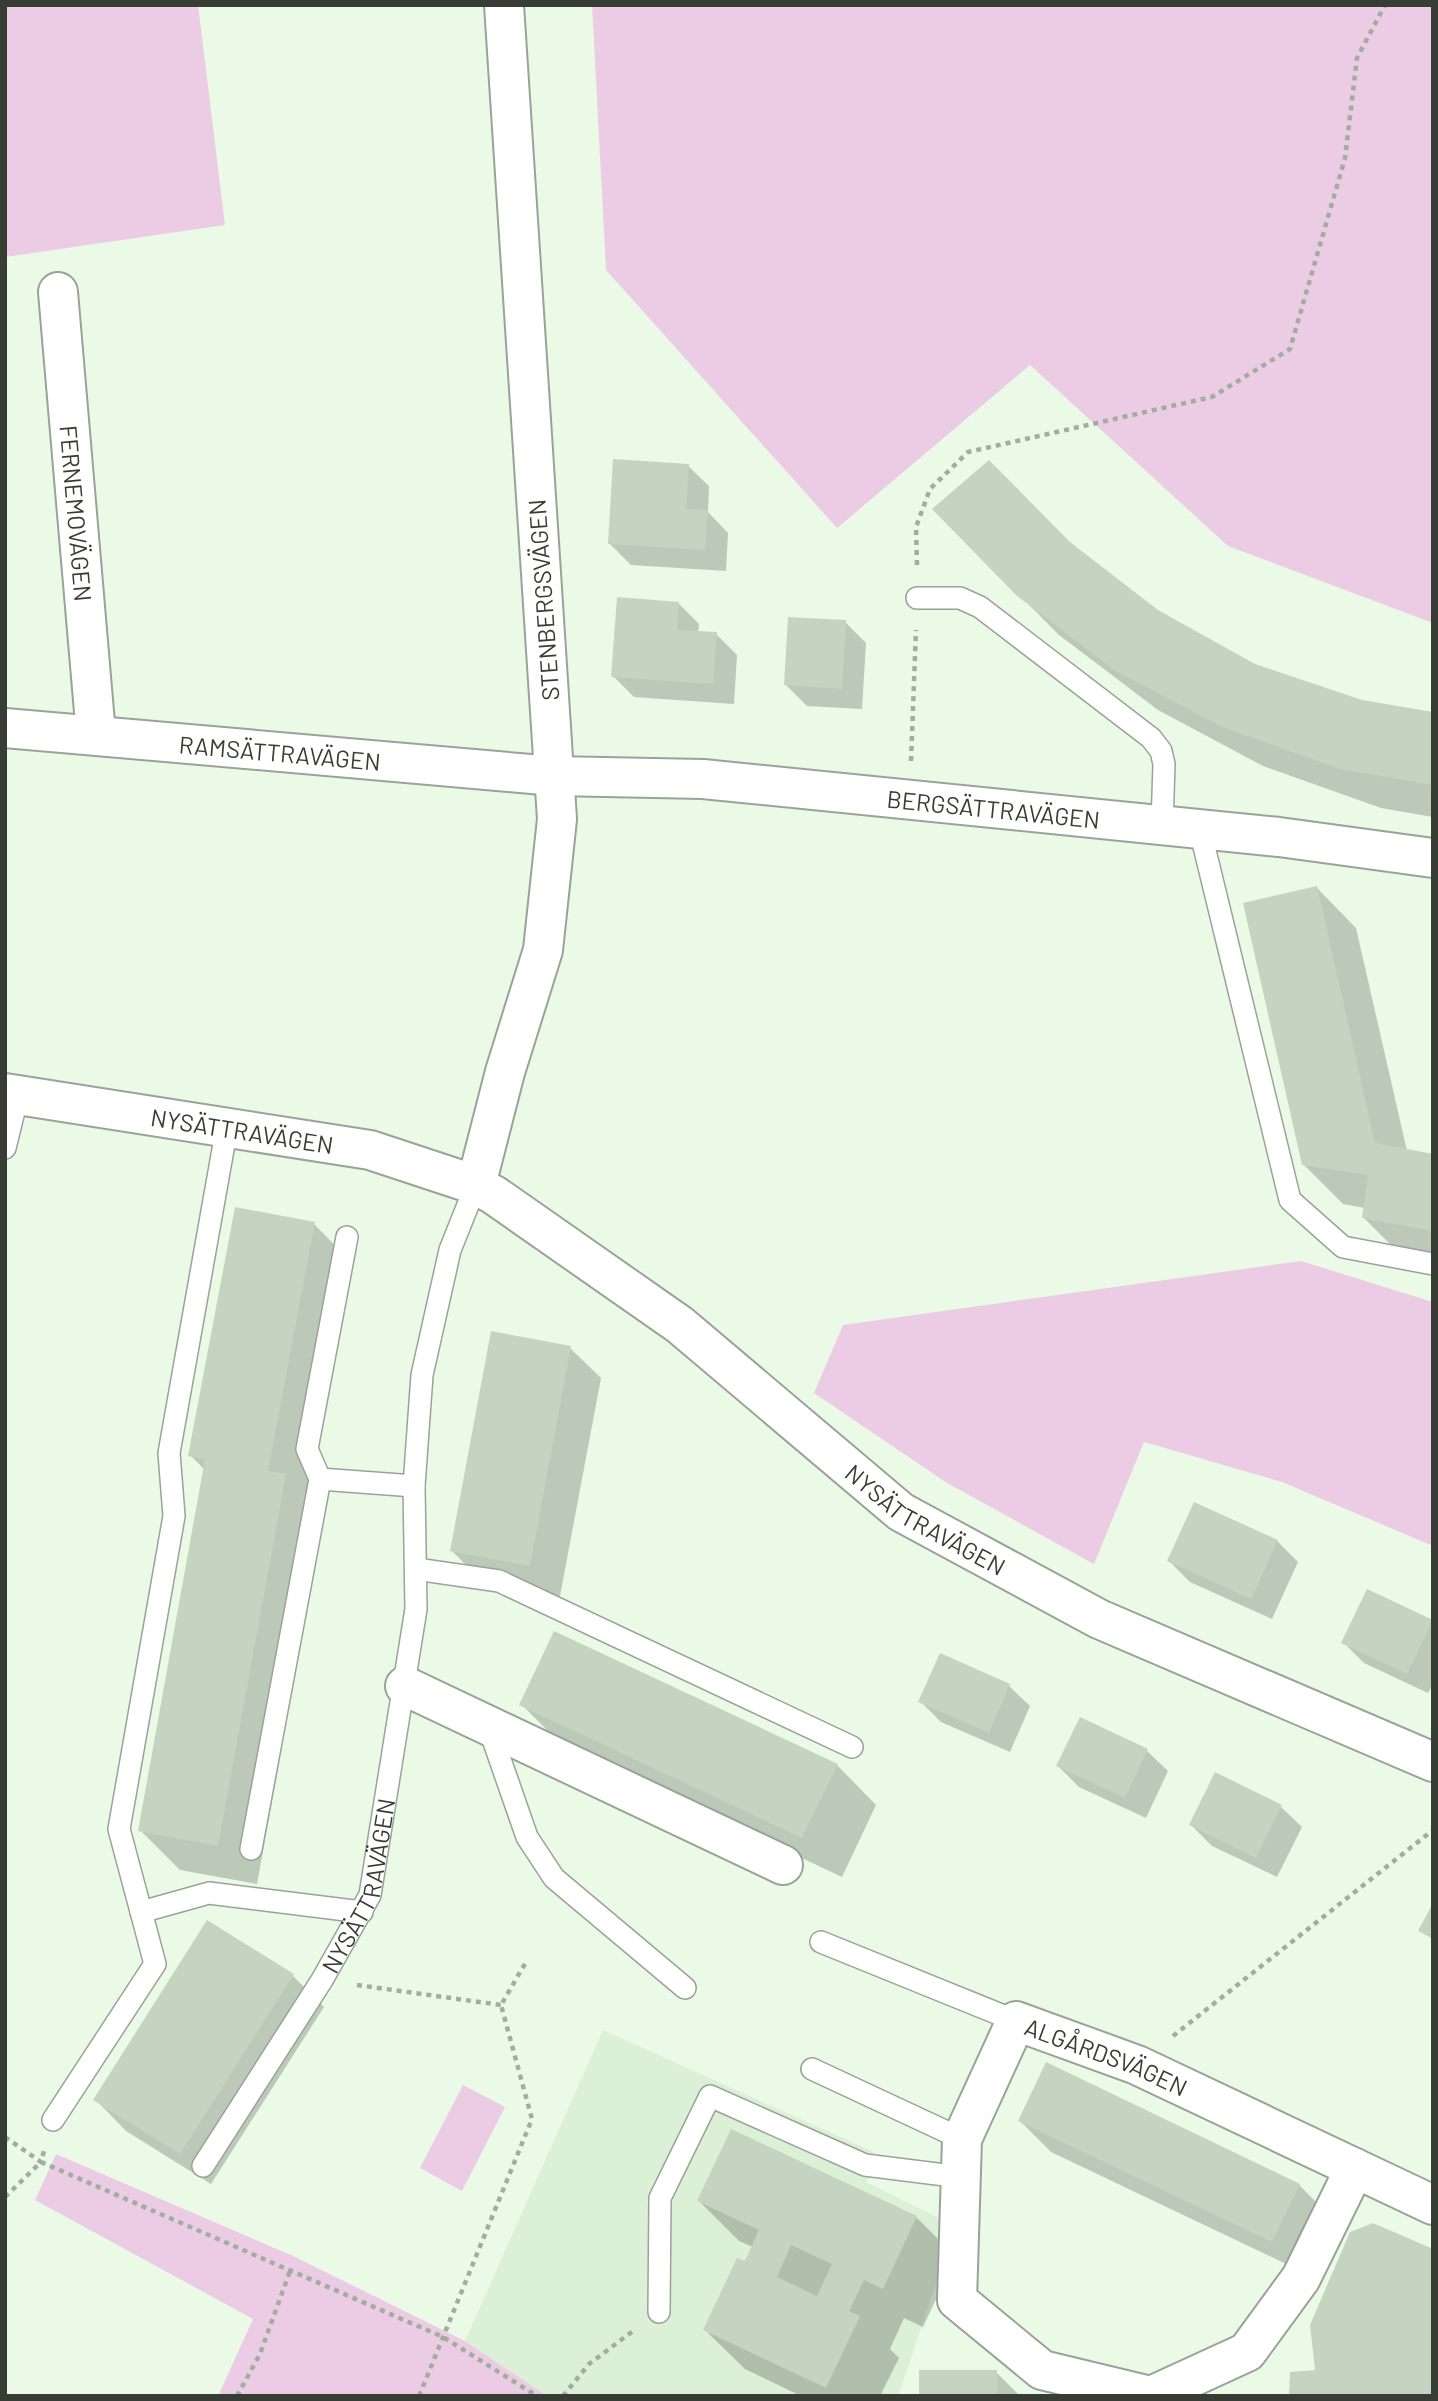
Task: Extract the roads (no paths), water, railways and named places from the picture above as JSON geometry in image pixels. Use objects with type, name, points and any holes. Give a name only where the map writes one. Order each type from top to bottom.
[{"type":"street","name":"STENBERGSVÄGEN","points":[[476,1185],[505,1072],[543,950],[557,819],[504,5]]},
{"type":"street","name":"FERNEMOVÄGEN","points":[[58,292],[96,735]]},
{"type":"street","name":"RAMSÄTTRAVÄGEN","points":[[5,728],[554,776]]},
{"type":"street","name":"BERGSÄTTRAVÄGEN","points":[[554,776],[703,779],[1279,837],[1433,858]]},
{"type":"street","name":"NYSÄTTRAVÄGEN","points":[[11,1094],[370,1150],[476,1185],[680,1325],[901,1512],[1099,1619],[1433,1762]]},
{"type":"street","points":[[405,1686],[783,1865]]},
{"type":"street","name":"ALGÅRDSVÄGEN","points":[[1355,2168],[1301,2277],[1247,2351],[1151,2396],[1042,2370],[957,2300],[962,2139],[1016,2021],[1137,2065],[1355,2168],[1433,2205]]},
{"type":"lane","points":[[917,598],[960,598],[980,607],[1151,738],[1161,751],[1164,764],[1162,825]]},
{"type":"lane","points":[[1200,830],[1290,1200],[1343,1247],[1433,1264]]},
{"type":"lane","points":[[5,1148],[11,1094]]},
{"type":"lane","points":[[54,2120],[155,1964],[119,1829],[174,1516],[169,1453],[227,1127]]},
{"type":"lane","name":"NYSÄTTRAVÄGEN","points":[[203,2166],[321,1980],[370,1895],[416,1609],[414,1486],[422,1375],[450,1250],[476,1185]]},
{"type":"lane","points":[[251,1849],[320,1479],[307,1450],[347,1237]]},
{"type":"lane","points":[[320,1479],[414,1486]]},
{"type":"lane","points":[[416,1569],[499,1581],[852,1747]]},
{"type":"lane","points":[[488,1726],[527,1837],[554,1878],[685,1988]]},
{"type":"lane","points":[[141,1912],[209,1894],[362,1912]]},
{"type":"lane","points":[[821,1942],[1016,2021]]},
{"type":"lane","points":[[812,2069],[962,2139]]},
{"type":"lane","points":[[659,2312],[660,2198],[710,2096],[865,2165],[961,2177]]}]
